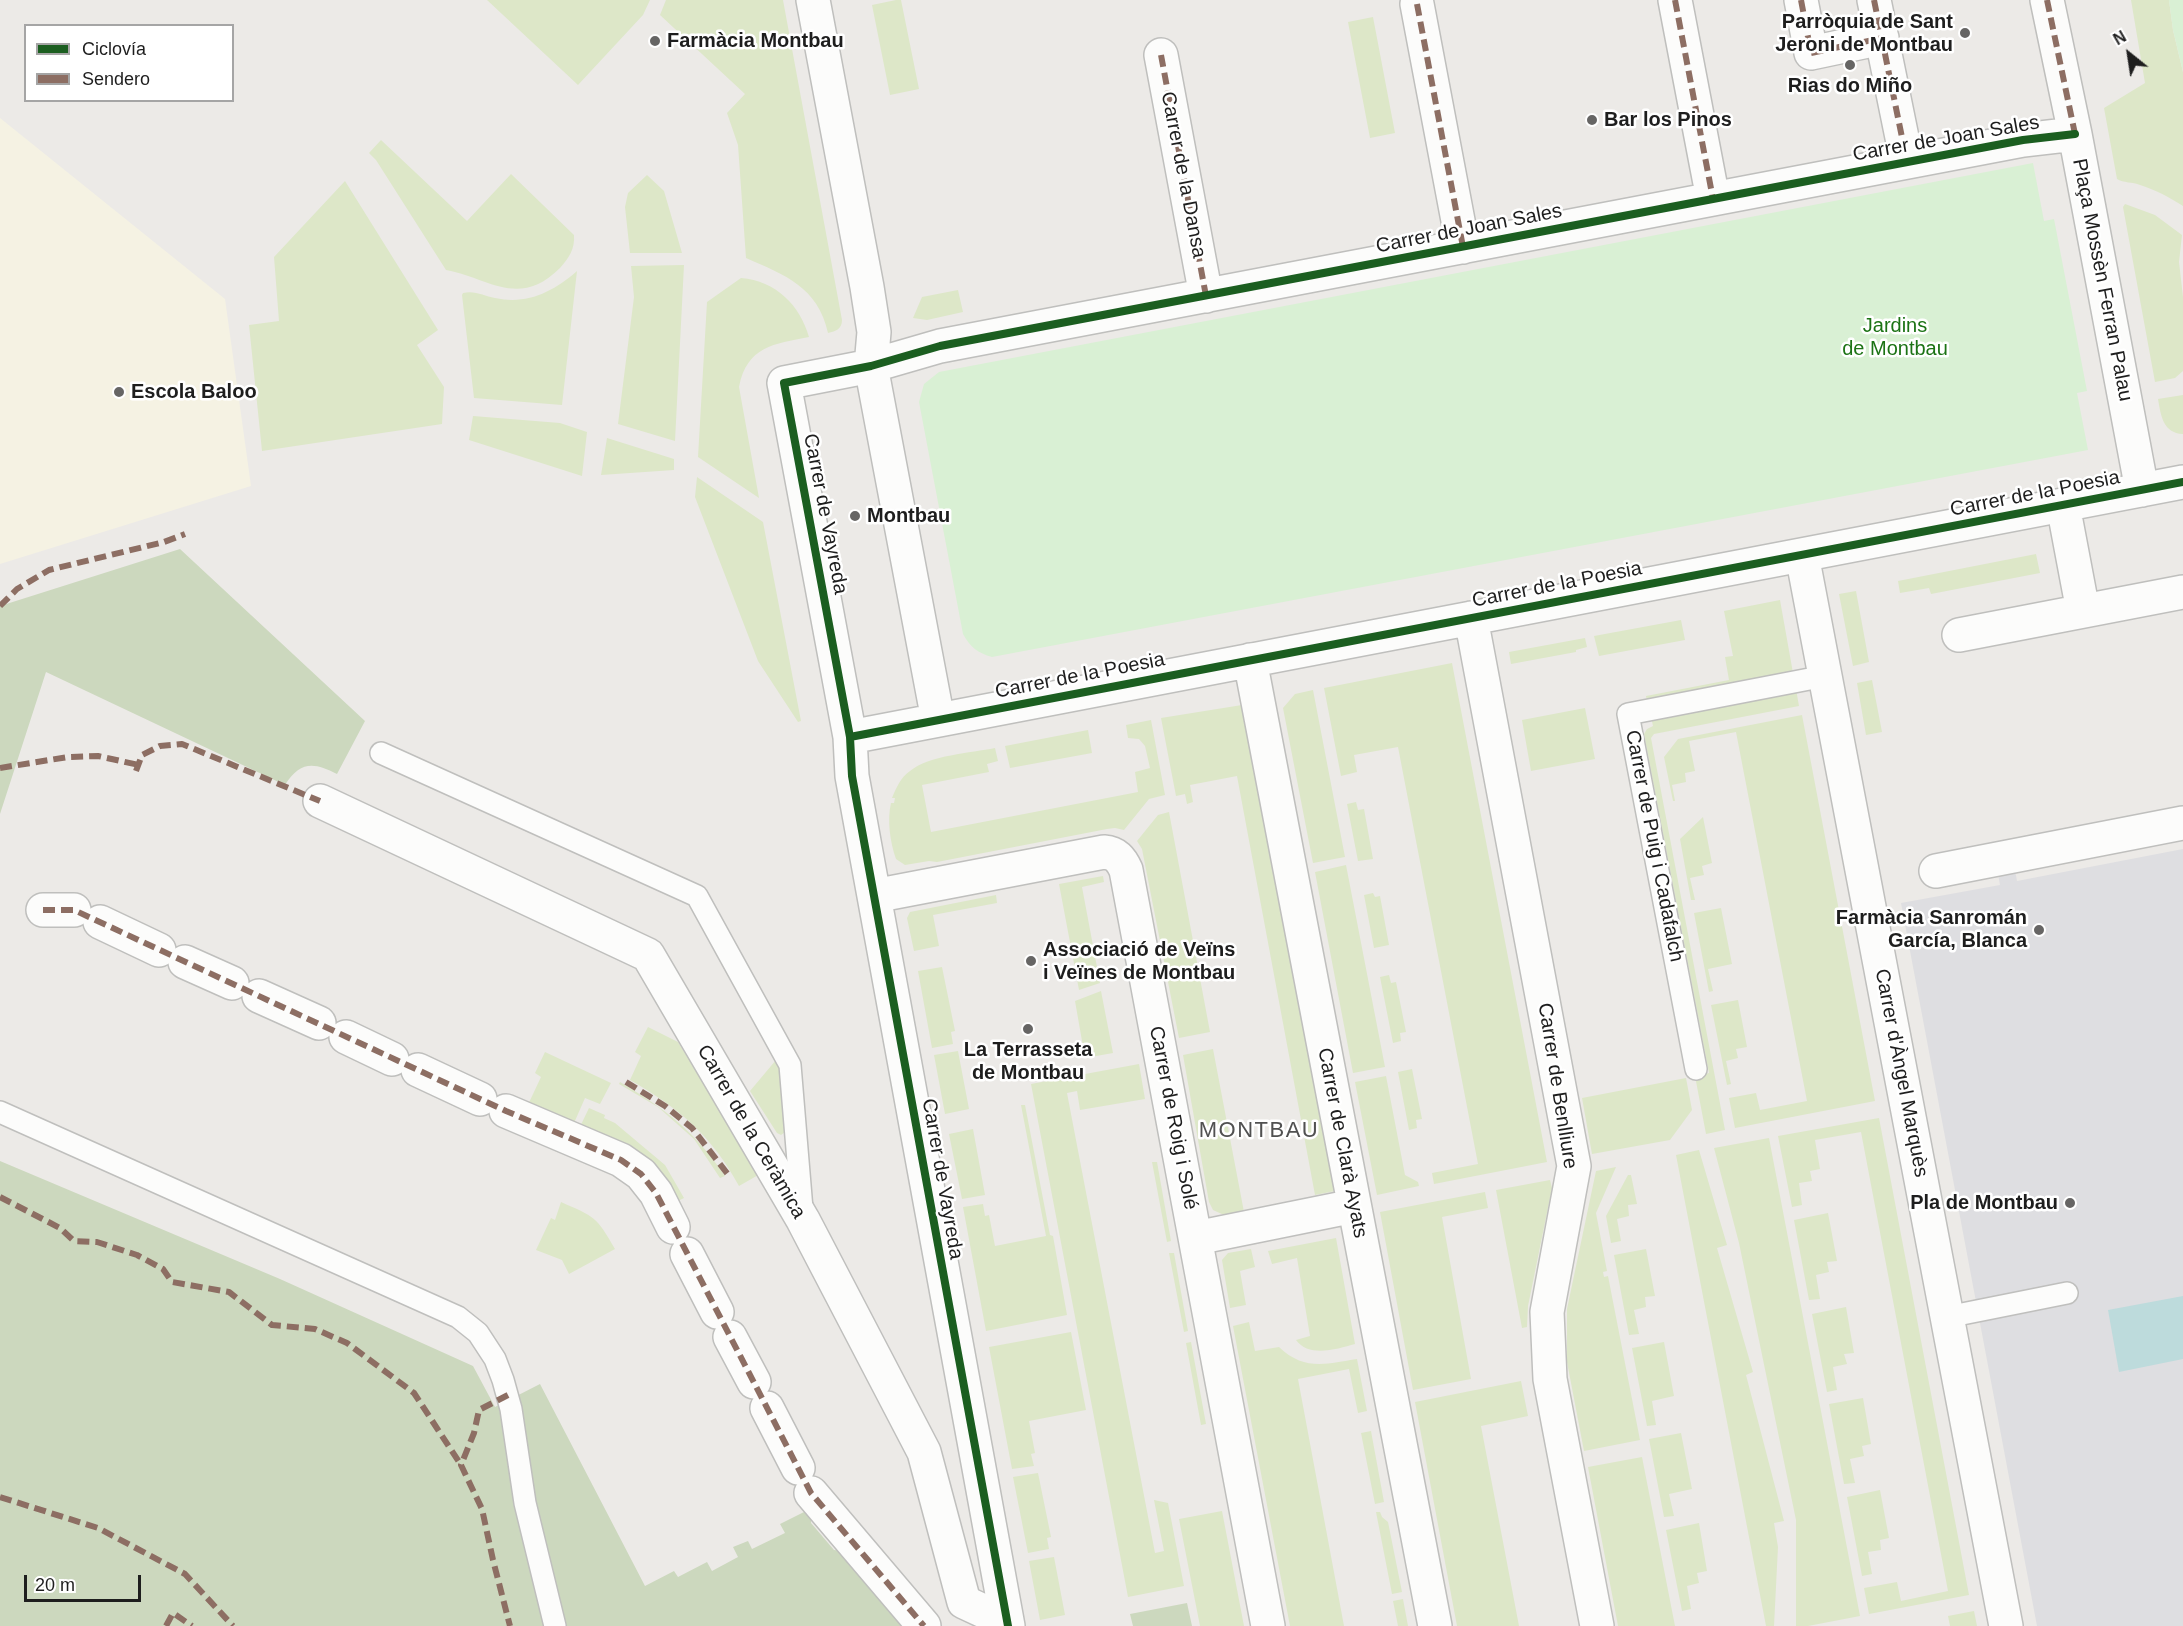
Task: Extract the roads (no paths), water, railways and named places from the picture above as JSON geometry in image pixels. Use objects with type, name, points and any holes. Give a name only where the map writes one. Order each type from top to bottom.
[{"type":"street","points":[[813,0],[867,287],[874,332],[871,366],[938,720],[850,736]]},
{"type":"street","points":[[1675,0],[1713,199]]},
{"type":"street","points":[[1801,0],[1811,53],[1882,38]]},
{"type":"street","points":[[1874,0],[1907,162]]},
{"type":"street","name":"Plaça Mossèn Ferran Palau","points":[[2047,0],[2075,134],[2142,490]]},
{"type":"street","points":[[1417,4],[1463,247]]},
{"type":"street","name":"Carrer de la Dansa","points":[[1161,55],[1206,296]]},
{"type":"street","name":"Carrer de Joan Sales","points":[[871,366],[940,346],[2023,140],[2075,134]]},
{"type":"street","name":"Carrer de Vayreda","points":[[871,366],[784,383],[850,736],[852,776],[1008,1624]]},
{"type":"street","name":"Carrer de la Poesia","points":[[938,720],[2183,482]]},
{"type":"street","name":"Carrer de la Poesia","points":[[2062,505],[2083,611]]},
{"type":"street","name":"Carrer d'Àngel Marquès","points":[[1802,555],[2006,1626]]},
{"type":"street","points":[[1959,635],[2183,592]]},
{"type":"street","name":"Carrer de Benlliure","points":[[1471,618],[1574,1166],[1547,1312],[1550,1379],[1597,1626]]},
{"type":"street","name":"Carrer de Clarà Ayats","points":[[1250,660],[1434,1626]]},
{"type":"street","name":"Carrer de la Ceràmica","points":[[320,801],[648,955],[802,1220],[924,1452],[964,1602],[1008,1624]]},
{"type":"street","points":[[1936,871],[2183,823]]},
{"type":"street","name":"Carrer de Roig i Solé","points":[[874,896],[1104,852],[1118,856],[1126,870],[1268,1626]]},
{"type":"street","points":[[72,914],[172,956],[493,1105],[621,1160],[641,1174],[656,1193],[804,1480],[924,1626]]},
{"type":"street","points":[[1196,1238],[1354,1206]]},
{"type":"lane","name":"Carrer de Puig i Cadafalch","points":[[1696,1069],[1628,714],[1825,676]]},
{"type":"lane","points":[[381,753],[697,896],[790,1065],[802,1220]]},
{"type":"lane","points":[[0,1112],[458,1317],[478,1334],[495,1359],[507,1395],[525,1503],[555,1626]]},
{"type":"lane","points":[[1947,1317],[2067,1293]]},
{"type":"water","points":[[2183,1296],[2183,1359],[2119,1372],[2108,1310]]},
{"type":"place","name":"Parròquia de Sant Jeroni de Montbau","points":[[1965,33]]},
{"type":"place","name":"Farmàcia Montbau","points":[[655,41]]},
{"type":"place","name":"Rias do Miño","points":[[1850,65]]},
{"type":"place","name":"Bar los Pinos","points":[[1592,120]]},
{"type":"place","name":"Escola Baloo","points":[[119,392]]},
{"type":"place","name":"Montbau","points":[[855,516]]},
{"type":"place","name":"Farmàcia Sanromán García, Blanca","points":[[2039,930]]},
{"type":"place","name":"Associació de Veïns i Veïnes de Montbau","points":[[1031,961]]},
{"type":"place","name":"La Terrasseta de Montbau","points":[[1028,1029]]},
{"type":"place","name":"Pla de Montbau","points":[[2070,1203]]},
{"type":"district","name":"MONTBAU","points":[[1259,1131]]},
{"type":"park label","name":"Jardins de Montbau","points":[[1895,338]]}]
